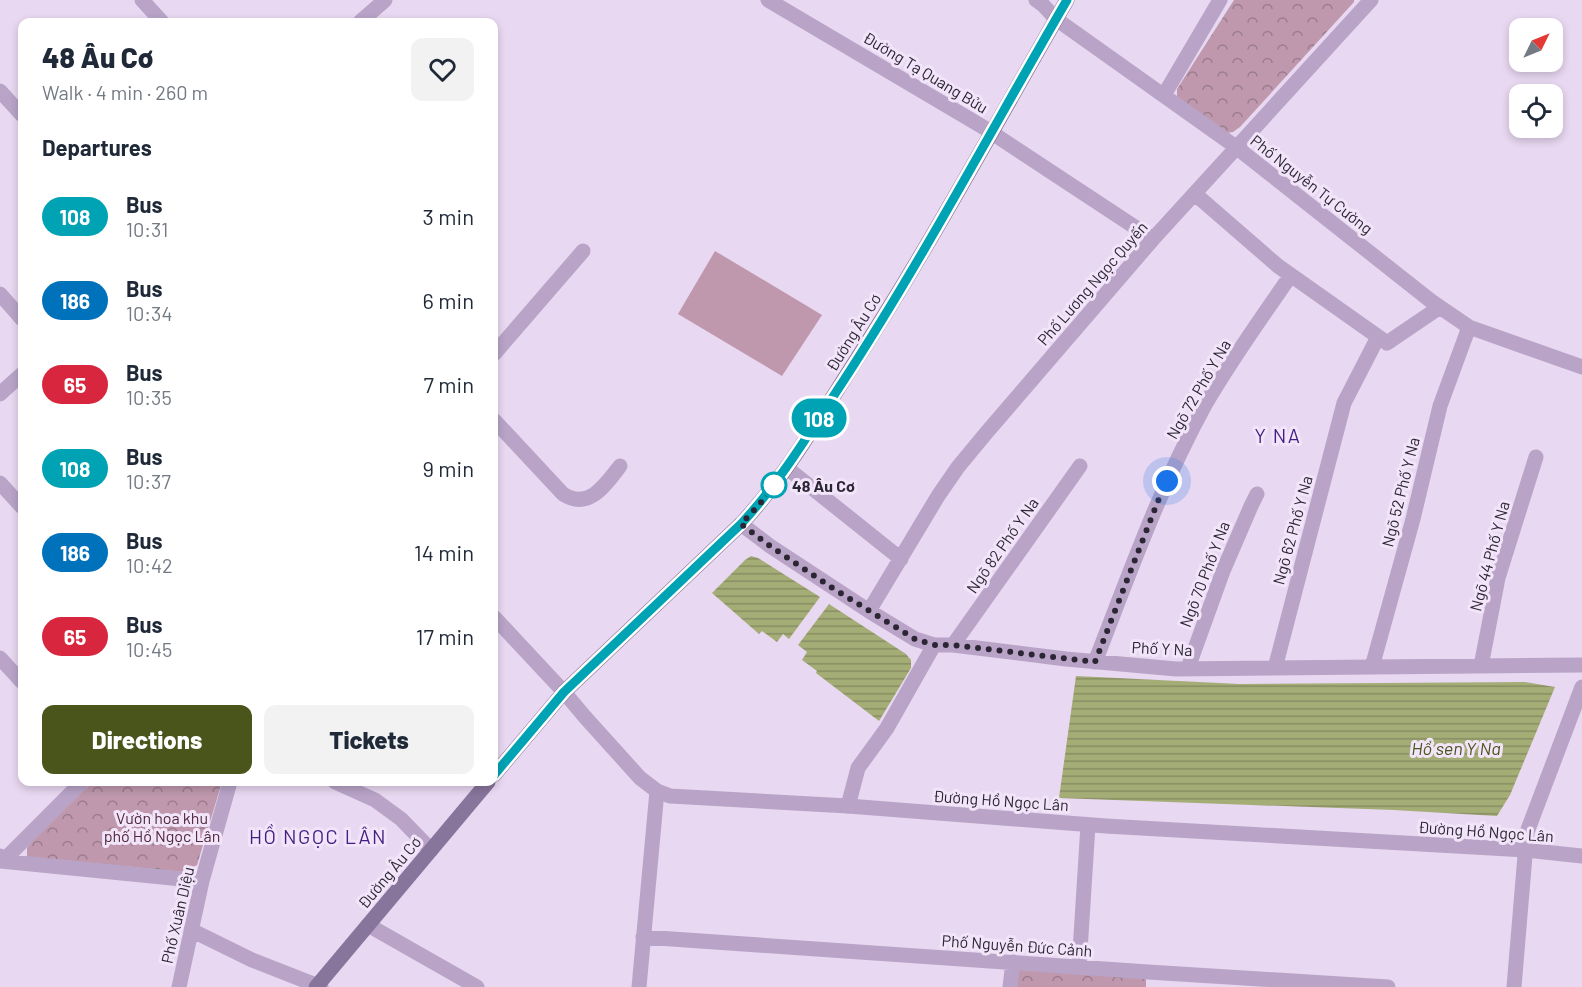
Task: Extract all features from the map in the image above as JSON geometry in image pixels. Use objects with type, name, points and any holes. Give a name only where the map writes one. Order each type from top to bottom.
[{"type":"main road","name":"Đường Âu Cơ","points":[[498,770],[564,692],[741,524],[759,505],[787,468],[885,316],[1067,0]]},
{"type":"main road","name":"Đường Âu Cơ","points":[[317,987],[485,786]]},
{"type":"street","points":[[142,0],[158,18]]},
{"type":"street","points":[[365,18],[386,0]]},
{"type":"street","name":"Phố Nguyễn Tự Cường","points":[[1035,0],[1056,19],[1236,147],[1440,307],[1469,327],[1582,367]]},
{"type":"street","points":[[1164,95],[1220,0]]},
{"type":"street","name":"Phố Lương Ngọc Quyến","points":[[869,611],[958,467],[1153,239],[1371,0]]},
{"type":"street","name":"Đường Tạ Quang Bửu","points":[[777,2],[992,133],[1153,239]]},
{"type":"street","points":[[0,91],[18,111]]},
{"type":"street","points":[[1195,194],[1278,266],[1387,343],[1440,307]]},
{"type":"street","points":[[498,349],[583,251]]},
{"type":"street","name":"Ngõ 72 Phố Y Na","points":[[1095,662],[1158,501],[1200,415],[1255,326],[1291,275]]},
{"type":"street","points":[[0,294],[18,314]]},
{"type":"street","name":"Ngõ 52 Phố Y Na","points":[[1372,667],[1413,519],[1440,406],[1469,327]]},
{"type":"street","name":"Ngõ 62 Phố Y Na","points":[[1275,668],[1344,403],[1378,337]]},
{"type":"street","points":[[0,394],[18,378]]},
{"type":"street","points":[[498,424],[568,497],[589,498],[597,494],[621,466]]},
{"type":"street","name":"Ngõ 44 Phố Y Na","points":[[1481,666],[1498,578],[1536,457]]},
{"type":"street","name":"Ngõ 82 Phố Y Na","points":[[953,645],[1080,466]]},
{"type":"street","points":[[787,468],[901,559]]},
{"type":"street","points":[[0,483],[18,503]]},
{"type":"street","name":"Ngõ 70 Phố Y Na","points":[[1188,668],[1223,571],[1257,494]]},
{"type":"street","name":"Phố Y Na","points":[[741,524],[770,546],[869,611],[915,639],[934,645],[953,645],[1095,662],[1188,668],[1481,666],[1580,662]]},
{"type":"street","name":"Đường Hồ Ngọc Lân","points":[[498,621],[633,770],[647,784],[662,794],[676,797],[848,806],[1088,825],[1526,850],[1582,856]]},
{"type":"street","points":[[848,806],[858,768],[887,728],[934,645]]},
{"type":"street","points":[[0,658],[18,678]]},
{"type":"street","points":[[1514,987],[1527,831],[1582,687]]},
{"type":"street","points":[[1,860],[78,786]]},
{"type":"street","name":"Phố Xuân Diệu","points":[[179,987],[202,881],[229,786]]},
{"type":"street","points":[[344,786],[375,800],[401,819],[430,850]]},
{"type":"street","points":[[639,987],[657,791]]},
{"type":"street","points":[[1079,967],[1088,825]]},
{"type":"street","points":[[1,860],[202,881]]},
{"type":"street","points":[[368,925],[477,987]]},
{"type":"street","points":[[191,930],[252,960],[317,987]]},
{"type":"street","name":"Phố Nguyễn Đức Cảnh","points":[[643,937],[1079,967],[1148,980],[1388,987]]},
{"type":"street","points":[[1010,987],[1013,962]]},
{"type":"green space","points":[[1234,0],[1354,0],[1354,2],[1240,127],[1227,133],[1177,97],[1177,89]]},
{"type":"green space","points":[[715,251],[822,315],[782,376],[678,314]]},
{"type":"green space","name":"Vườn hoa khu phố Hồ Ngọc Lân","points":[[89,786],[221,786],[197,865],[184,872],[27,857],[27,848],[43,828]]},
{"type":"green space","points":[[1018,969],[1146,975],[1146,987],[1016,987]]},
{"type":"water","points":[[751,556],[758,558],[820,597],[789,639],[783,634],[777,642],[762,631],[759,634],[712,593]]},
{"type":"water","points":[[829,604],[906,654],[911,660],[911,668],[879,721],[802,660],[807,652],[798,645]]},
{"type":"water","name":"Hồ sen Y Na","points":[[1076,676],[1240,684],[1525,682],[1555,687],[1510,795],[1497,816],[1059,798]]},
{"type":"bus line","name":"108","points":[[498,770],[564,692],[741,524],[759,505],[787,468],[885,316],[1067,0]]},
{"type":"place","name":"48 Âu Cơ","points":[[774,485]]},
{"type":"district","name":"Y NA","points":[[1278,435]]},
{"type":"district","name":"HỒ NGỌC LÂN","points":[[318,836]]},
{"type":"route","points":[[774,485],[741,524],[834,589],[915,639],[934,645],[953,645],[1095,662],[1167,481]]}]
